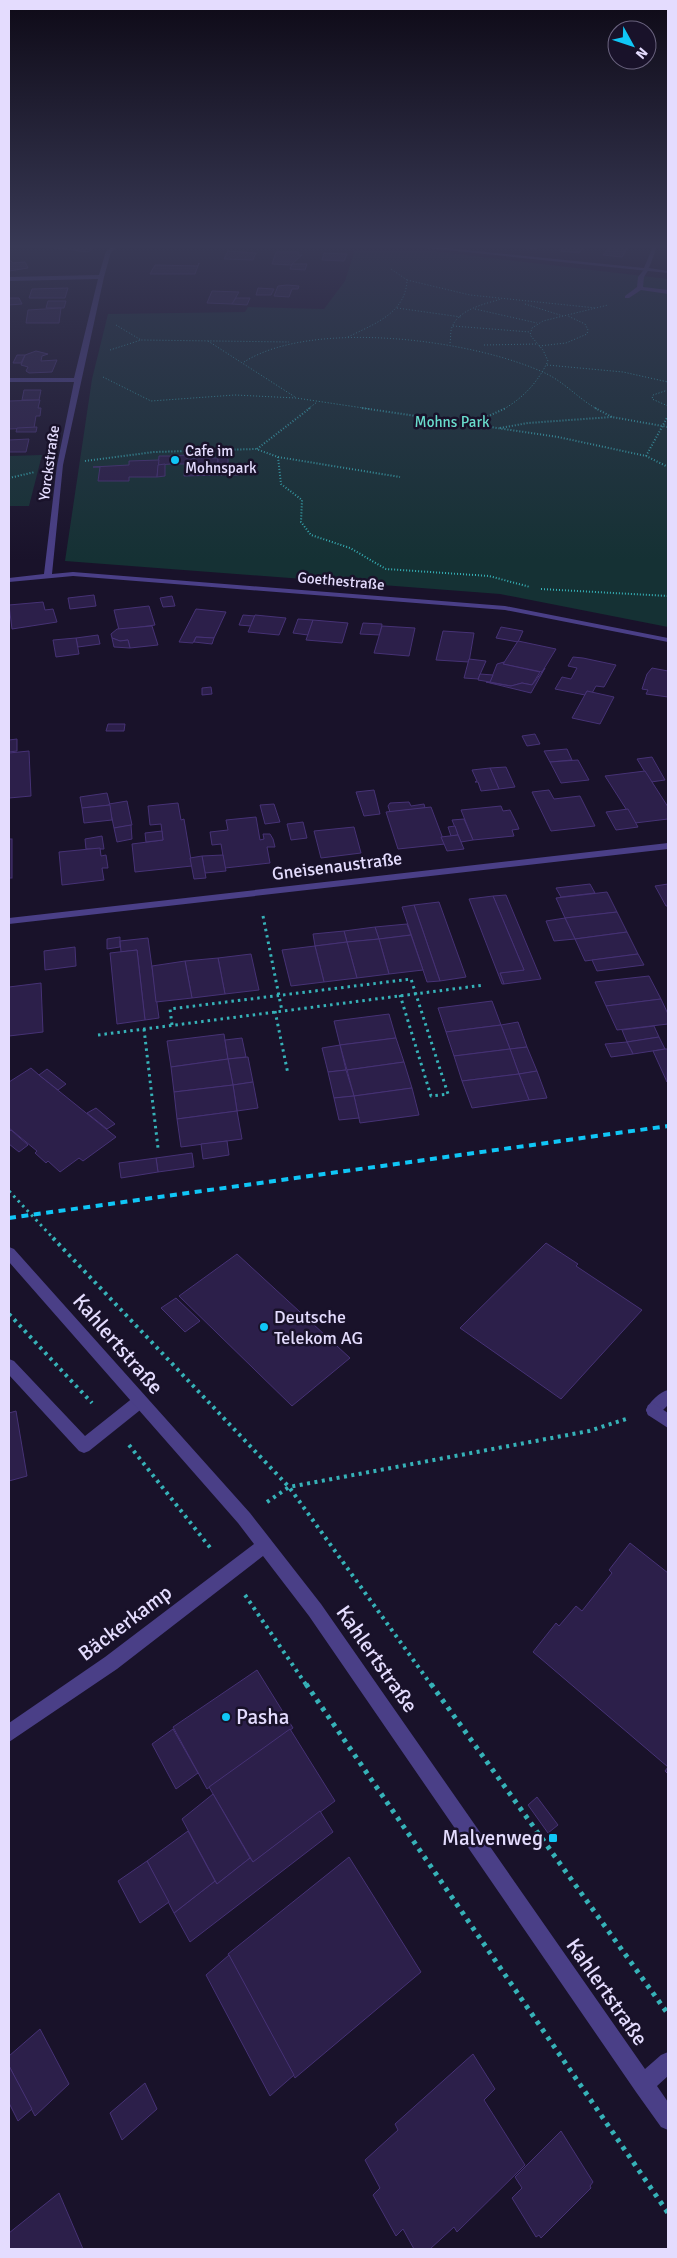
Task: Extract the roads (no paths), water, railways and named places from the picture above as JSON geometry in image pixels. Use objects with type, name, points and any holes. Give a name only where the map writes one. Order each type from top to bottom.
[{"type":"street","name":"Yorckstraße","points":[[48,575],[60,466],[84,349]]},
{"type":"street","points":[[9,380],[77,380]]},
{"type":"street","name":"Goethestraße","points":[[9,580],[73,574],[505,608],[668,640]]},
{"type":"street","name":"Gneisenaustraße","points":[[9,921],[668,846]]},
{"type":"street","name":"Kahlertstraße","points":[[9,1253],[139,1402],[244,1518],[315,1610],[668,2120]]},
{"type":"street","points":[[9,1365],[84,1446],[139,1402]]},
{"type":"street","points":[[668,1396],[653,1410],[668,1421]]},
{"type":"street","name":"Bäckerkamp","points":[[9,1733],[111,1663],[265,1545]]},
{"type":"street","points":[[643,2085],[668,2062]]},
{"type":"railway","points":[[9,1218],[668,1126]]},
{"type":"place","name":"Cafe im Mohnspark","points":[[175,460]]},
{"type":"place","name":"Deutsche Telekom AG","points":[[264,1327]]},
{"type":"place","name":"Pasha","points":[[226,1717]]},
{"type":"place","name":"Malvenweg","points":[[553,1838]]},
{"type":"park label","name":"Mohns Park","points":[[452,422]]}]
